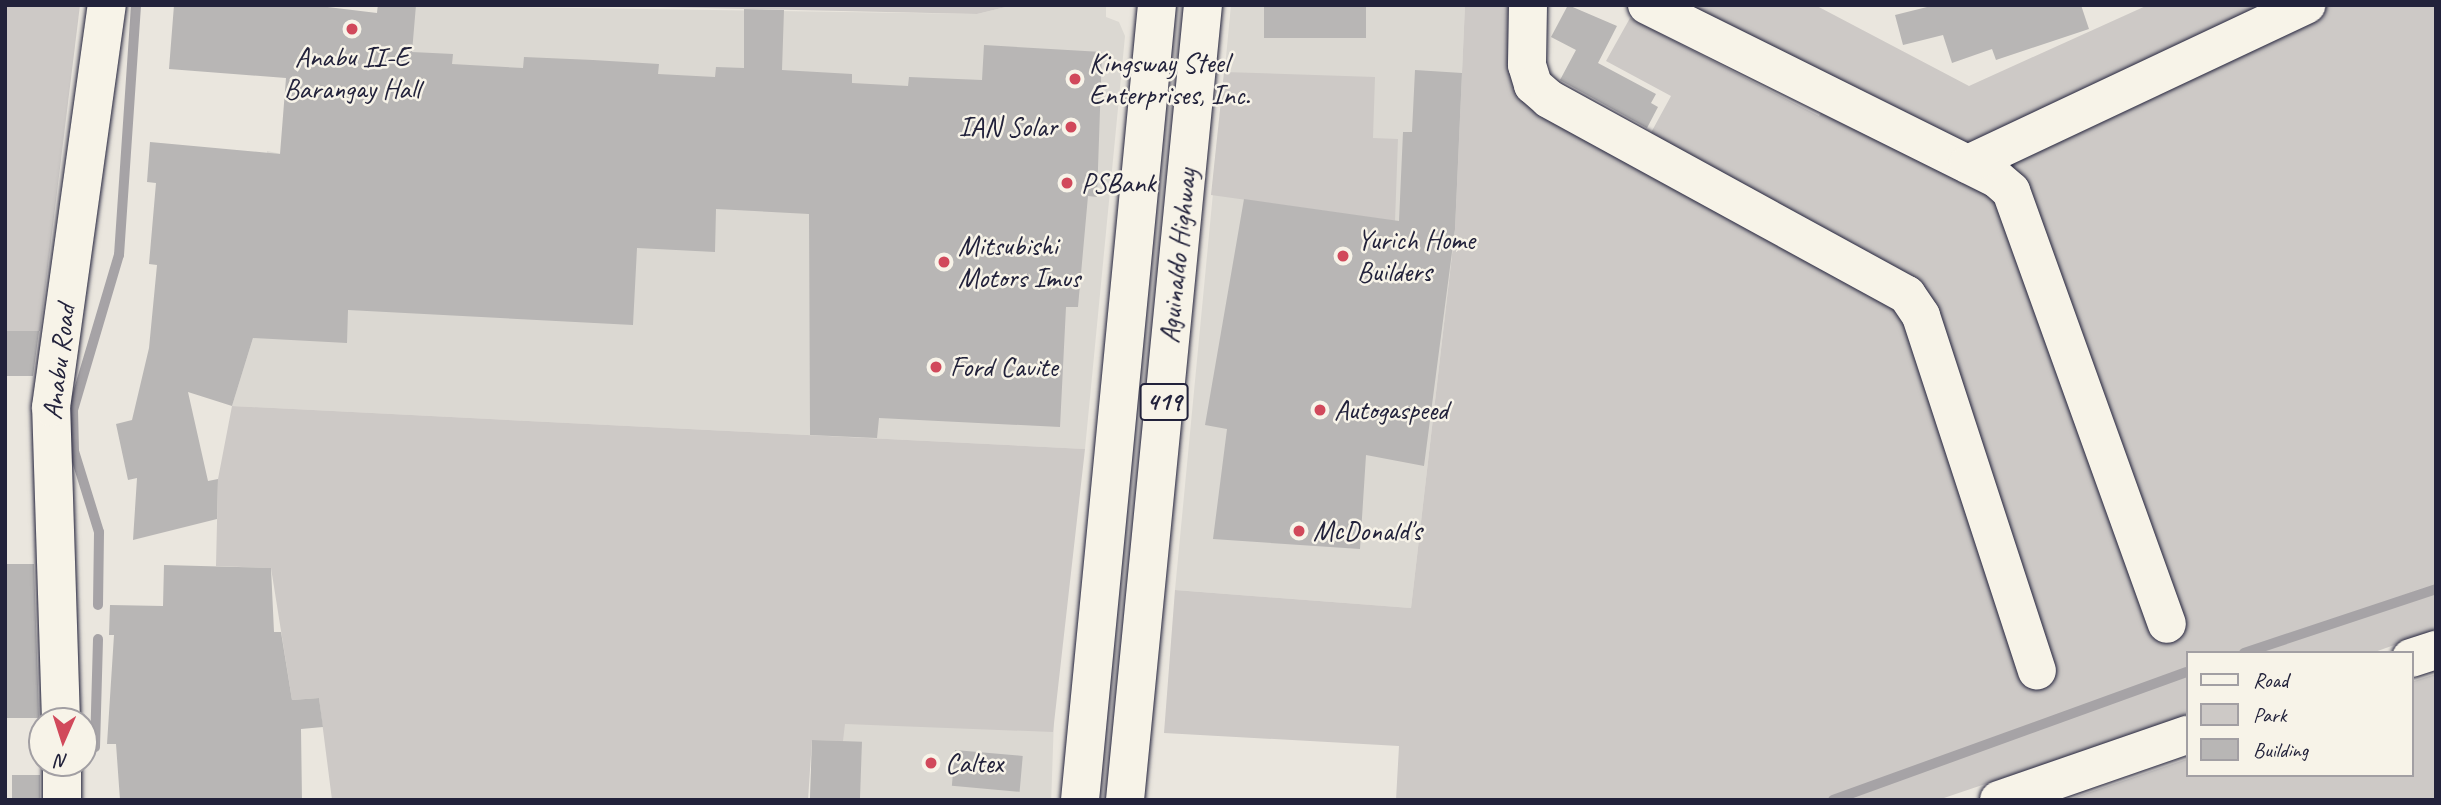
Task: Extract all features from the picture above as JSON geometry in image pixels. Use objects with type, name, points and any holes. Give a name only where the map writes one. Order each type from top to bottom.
[{"type":"main road","name":"Anabu Road","points":[[61,707],[51,407],[107,5]]},
{"type":"main road","name":"Aguinaldo Highway","points":[[1080,800],[1157,5]]},
{"type":"main road","name":"Aguinaldo Highway","points":[[1125,800],[1203,5]]},
{"type":"main road","points":[[1528,5],[1527,65],[1533,85],[1549,99],[1907,295],[1921,316],[2037,670]]},
{"type":"main road","points":[[1647,5],[1996,178],[2021,209],[2167,624]]},
{"type":"main road","points":[[1968,164],[2306,5]]},
{"type":"main road","points":[[2413,657],[2436,650]]},
{"type":"main road","points":[[1999,800],[2186,735]]},
{"type":"main road","points":[[62,777],[62,800]]},
{"type":"shaded area","points":[[378,5],[977,14],[1014,5],[1106,5],[1106,17],[1119,22],[1125,36],[1085,449],[232,406],[263,306],[267,151],[355,169]]},
{"type":"shaded area","points":[[1231,5],[1465,5],[1455,229],[1411,608],[1175,590]]},
{"type":"shaded area","name":"Caltex","points":[[813,715],[1054,723],[1051,800],[810,800]]},
{"type":"green space","points":[[5,5],[80,5],[40,331],[5,331]]},
{"type":"green space","points":[[567,5],[1014,5],[977,14]]},
{"type":"green space","points":[[1465,5],[1509,5],[1511,65],[1647,140],[1671,96],[1606,61],[1630,18],[1819,116],[1837,82],[1689,5],[1815,5],[1969,86],[2148,5],[2436,5],[2436,630],[2378,651],[2186,651],[2186,716],[1938,800],[1396,800],[1399,746],[1164,733],[1175,590],[1411,608],[1455,229]]},
{"type":"green space","points":[[1224,72],[1375,77],[1373,138],[1398,139],[1395,221],[1211,195]]},
{"type":"green space","points":[[232,406],[1085,449],[1053,732],[845,724],[843,741],[812,740],[808,800],[332,800],[319,698],[292,700],[271,568],[216,566],[218,479]]},
{"type":"green space","points":[[2436,674],[2436,800],[2067,800],[2186,759],[2186,777],[2413,777],[2413,681]]},
{"type":"building","points":[[174,5],[311,5],[377,13],[378,5],[416,5],[412,52],[453,54],[452,64],[523,68],[524,57],[593,60],[659,64],[658,74],[715,77],[716,67],[744,68],[744,9],[784,10],[782,70],[852,74],[852,83],[908,86],[909,77],[982,80],[984,45],[1102,52],[1097,197],[1088,196],[1078,307],[1066,307],[1060,427],[879,418],[877,438],[810,435],[809,214],[716,209],[715,252],[637,248],[633,325],[348,310],[347,343],[253,338],[232,406],[188,392],[208,481],[218,479],[217,519],[133,540],[137,478],[128,480],[116,424],[132,420],[149,348],[157,265],[149,264],[156,183],[147,182],[150,142],[280,154],[286,78],[169,69]]},
{"type":"building","points":[[1264,5],[1366,5],[1366,38],[1264,38]]},
{"type":"building","points":[[1568,5],[1617,26],[1598,63],[1656,94],[1651,103],[1658,107],[1647,128],[1560,80],[1576,50],[1551,37]]},
{"type":"building","points":[[1935,5],[2081,5],[2089,29],[1996,60],[1992,49],[1952,63],[1943,35],[1903,45],[1895,15]]},
{"type":"building","points":[[1415,70],[1462,73],[1455,229],[1424,466],[1366,455],[1360,549],[1213,539],[1227,429],[1205,425],[1244,199],[1399,221],[1403,132],[1412,132]]},
{"type":"building","points":[[5,331],[39,331],[33,376],[5,376]]},
{"type":"building","points":[[5,564],[34,564],[39,707],[28,707],[28,718],[5,718]]},
{"type":"building","points":[[164,565],[271,568],[274,632],[281,632],[292,700],[319,698],[323,727],[301,729],[302,800],[120,800],[116,744],[107,744],[114,635],[109,635],[110,605],[163,606]]},
{"type":"building","points":[[812,740],[862,742],[860,800],[810,800]]},
{"type":"building","points":[[955,750],[1023,756],[1020,792],[952,786]]},
{"type":"building","points":[[12,775],[40,777],[40,800],[12,800]]},
{"type":"waterway","points":[[98,605],[99,532],[74,451],[73,410],[119,255],[136,5]]},
{"type":"waterway","points":[[2250,651],[2436,589]]},
{"type":"waterway","points":[[96,707],[98,639]]},
{"type":"waterway","points":[[1833,800],[2186,672]]},
{"type":"place","name":"Anabu II-E Barangay Hall","points":[[352,29]]},
{"type":"place","name":"Kingsway Steel Enterprises, Inc.","points":[[1075,79]]},
{"type":"place","name":"IAN Solar","points":[[1071,127]]},
{"type":"place","name":"PSBank","points":[[1067,183]]},
{"type":"place","name":"Yurich Home Builders","points":[[1343,256]]},
{"type":"place","name":"Mitsubishi Motors Imus","points":[[944,262]]},
{"type":"place","name":"Ford Cavite","points":[[936,367]]},
{"type":"place","name":"Autogaspeed","points":[[1320,410]]},
{"type":"place","name":"McDonald's","points":[[1299,531]]},
{"type":"place","name":"Caltex","points":[[931,763]]}]
